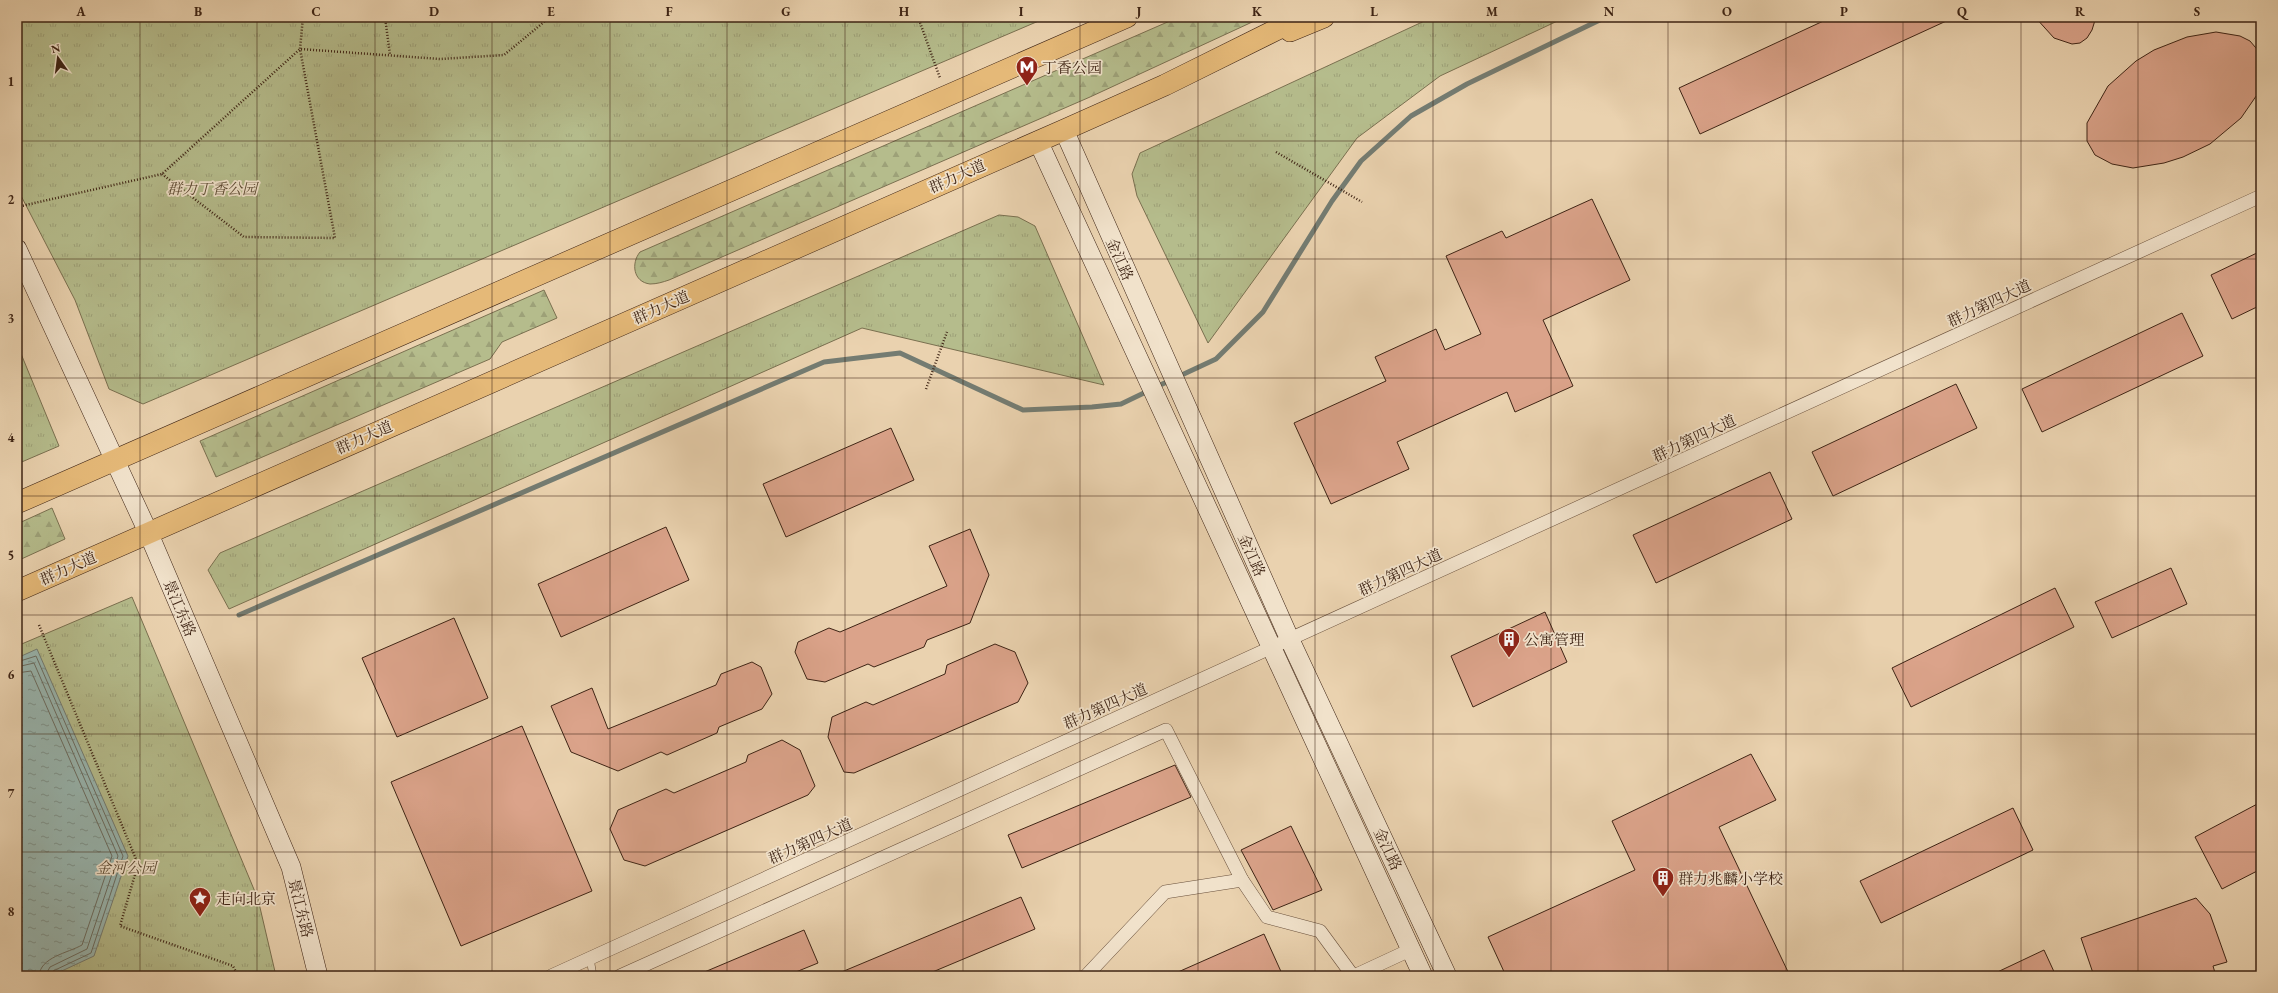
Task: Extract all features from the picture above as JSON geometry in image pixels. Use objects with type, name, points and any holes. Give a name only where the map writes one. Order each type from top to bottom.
[{"type":"main road","name":"群力大道","points":[[17,591],[1165,85],[1302,17]]},
{"type":"main road","points":[[1165,85],[1324,17]]},
{"type":"main road","points":[[17,503],[114,459],[1125,18]]},
{"type":"street","name":"金江路","points":[[1064,130],[1290,640],[1447,976]]},
{"type":"street","name":"金江路","points":[[1038,141],[1175,434],[1271,648],[1410,950],[1419,974]]},
{"type":"street","name":"群力第四大道","points":[[551,976],[2261,196]]},
{"type":"street","name":"景江东路","points":[[17,249],[148,532],[291,868],[318,976]]},
{"type":"street","points":[[620,976],[1166,730],[1242,880],[1267,918],[1320,930],[1354,976],[1410,950]]},
{"type":"street","points":[[1086,976],[1165,892],[1242,880]]},
{"type":"lane","points":[[590,958],[593,976]]},
{"type":"path","points":[[162,174],[244,236],[335,238],[300,48],[303,17]]},
{"type":"path","points":[[385,17],[390,55]]},
{"type":"path","points":[[17,207],[162,174],[300,48],[440,59],[504,55],[550,17]]},
{"type":"path","points":[[918,17],[941,82]]},
{"type":"path","points":[[1276,152],[1362,202]]},
{"type":"path","points":[[926,389],[947,332]]},
{"type":"path","points":[[39,624],[138,864],[120,926],[233,966],[238,976]]},
{"type":"green space","name":"群力丁香公园","points":[[17,17],[1048,17],[143,404],[109,389],[75,300],[17,188]]},
{"type":"green space","points":[[1179,17],[1263,17],[1090,97],[669,280],[650,284],[644,283],[637,276],[635,271],[635,261],[640,252]]},
{"type":"green space","points":[[1433,17],[1566,17],[1440,76],[1357,138],[1208,343],[1137,196],[1132,174],[1140,153]]},
{"type":"green space","points":[[999,215],[1018,217],[1035,226],[1104,385],[862,328],[229,609],[208,570],[220,553]]},
{"type":"green space","points":[[544,290],[557,318],[502,342],[490,359],[216,477],[200,441]]},
{"type":"green space","points":[[17,344],[59,446],[17,464]]},
{"type":"green space","points":[[52,508],[65,539],[17,561],[17,524]]},
{"type":"green space","name":"金河公园","points":[[132,597],[258,899],[276,976],[17,976],[17,646]]},
{"type":"water","points":[[37,649],[128,856],[94,956],[51,976],[17,976],[17,658]]},
{"type":"building","points":[[1832,17],[1955,17],[1700,134],[1679,88]]},
{"type":"building","points":[[2035,17],[2096,17],[2092,30],[2087,38],[2080,43],[2072,44],[2054,38]]},
{"type":"building","points":[[2216,32],[2240,36],[2250,41],[2261,54],[2261,89],[2241,118],[2210,144],[2183,157],[2164,163],[2133,168],[2112,164],[2095,155],[2087,141],[2087,123],[2108,86],[2136,61],[2154,50],[2187,37]]},
{"type":"building","points":[[1592,199],[1630,280],[1543,320],[1573,386],[1515,412],[1507,392],[1397,442],[1409,469],[1331,504],[1294,423],[1386,381],[1375,357],[1436,329],[1445,350],[1481,334],[1446,256],[1502,231],[1506,238]]},
{"type":"building","points":[[2261,251],[2261,305],[2232,319],[2211,275]]},
{"type":"building","points":[[2182,313],[2203,356],[2042,432],[2022,389]]},
{"type":"building","points":[[1956,384],[1977,428],[1833,496],[1812,452]]},
{"type":"building","points":[[891,428],[914,480],[786,537],[763,484]]},
{"type":"building","points":[[1770,472],[1792,519],[1656,583],[1633,535]]},
{"type":"building","points":[[666,527],[689,580],[561,637],[538,584]]},
{"type":"building","points":[[970,529],[989,575],[970,623],[927,640],[924,647],[874,667],[868,664],[825,682],[807,679],[795,652],[798,642],[829,628],[840,632],[947,586],[929,546]]},
{"type":"building","points":[[2171,568],[2187,604],[2112,638],[2095,602]]},
{"type":"building","points":[[2055,588],[2074,627],[1911,707],[1892,668]]},
{"type":"building","name":"公寓管理","points":[[1545,612],[1567,662],[1473,707],[1451,656]]},
{"type":"building","points":[[454,618],[488,698],[397,737],[362,658]]},
{"type":"building","points":[[995,644],[1015,652],[1028,683],[1018,702],[854,773],[844,772],[828,737],[832,717],[866,702],[873,705],[945,674],[947,665]]},
{"type":"building","points":[[752,662],[761,667],[772,694],[762,709],[719,727],[717,733],[667,755],[661,752],[618,771],[571,752],[551,706],[592,688],[608,729],[716,685],[721,674]]},
{"type":"building","points":[[522,726],[592,891],[461,946],[391,782]]},
{"type":"building","points":[[782,740],[800,750],[815,786],[808,795],[645,866],[624,860],[610,829],[618,810],[666,789],[674,793],[746,762],[748,755]]},
{"type":"building","name":"群力兆麟小学校","points":[[1751,754],[1776,800],[1719,827],[1790,976],[1506,976],[1488,937],[1635,870],[1612,821]]},
{"type":"building","points":[[1175,765],[1191,797],[1022,868],[1008,835]]},
{"type":"building","points":[[2261,802],[2261,869],[2222,889],[2195,837]]},
{"type":"building","points":[[2013,808],[2033,850],[1881,923],[1860,881]]},
{"type":"building","points":[[1291,826],[1322,890],[1273,910],[1241,850]]},
{"type":"building","points":[[1021,897],[1035,929],[923,976],[832,976]]},
{"type":"building","points":[[2196,898],[2210,914],[2227,962],[2213,966],[2216,976],[2094,976],[2081,938]]},
{"type":"building","points":[[804,930],[818,963],[786,976],[695,976]]},
{"type":"building","points":[[1264,934],[1283,976],[1169,976]]},
{"type":"building","points":[[2044,950],[2056,976],[1989,976]]},
{"type":"waterway","points":[[1156,387],[1216,359],[1263,312],[1332,201],[1361,161],[1411,116],[1467,84],[1606,17]]},
{"type":"waterway","points":[[239,615],[824,362],[900,353],[1023,410],[1092,407],[1121,404],[1148,391]]},
{"type":"place","name":"丁香公园","points":[[1027,86]]},
{"type":"place","name":"公寓管理","points":[[1509,658]]},
{"type":"place","name":"群力兆麟小学校","points":[[1663,898]]},
{"type":"place","name":"走向北京","points":[[200,918]]}]
